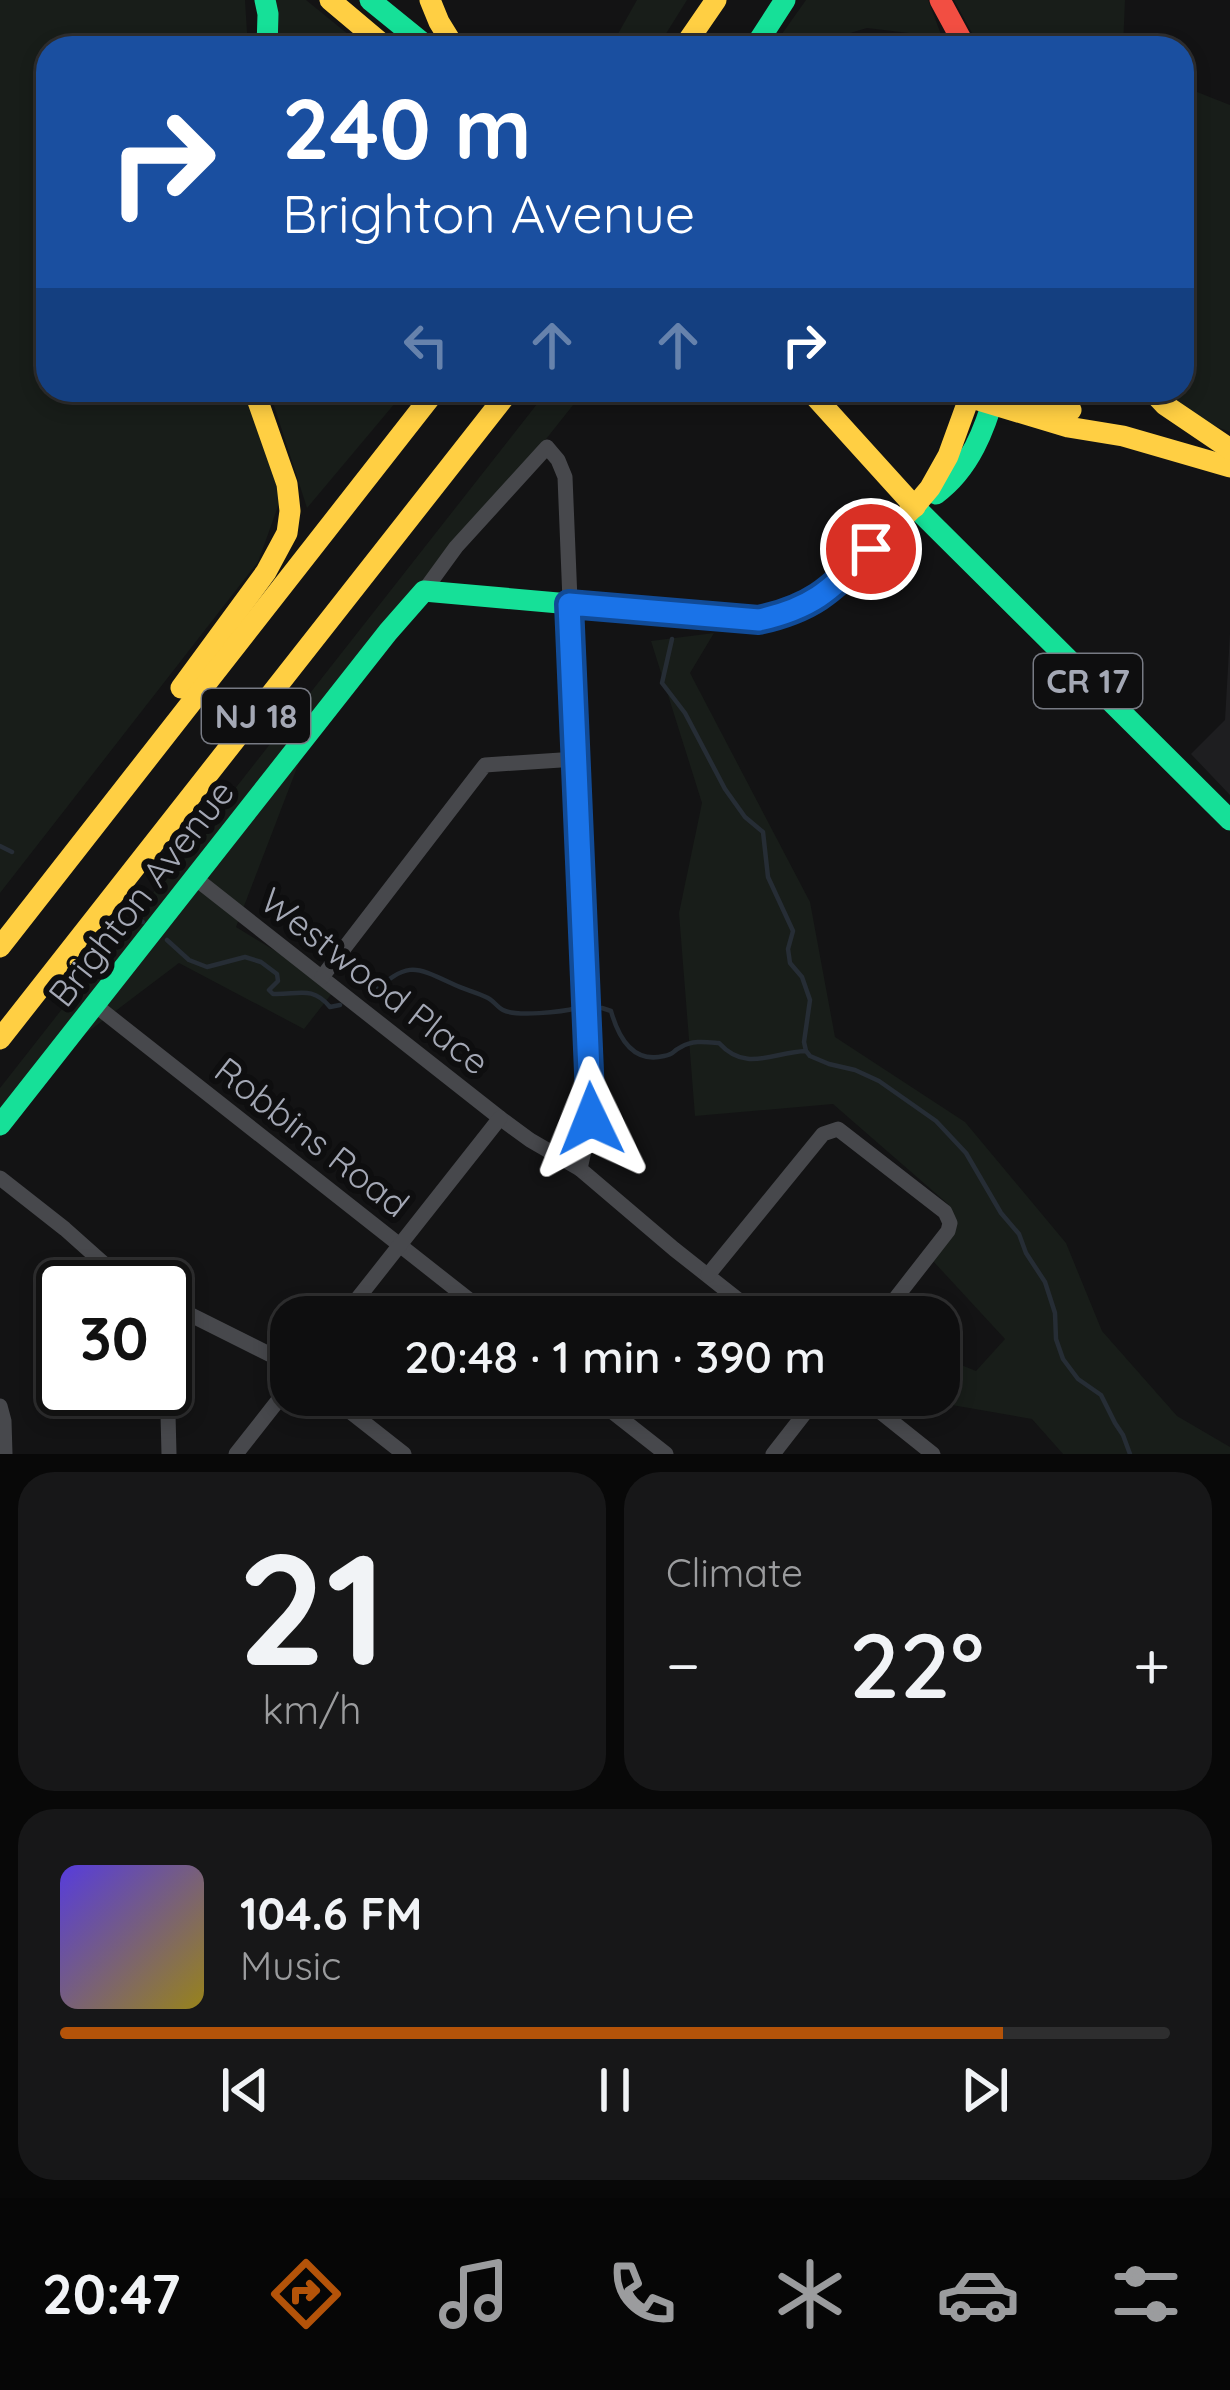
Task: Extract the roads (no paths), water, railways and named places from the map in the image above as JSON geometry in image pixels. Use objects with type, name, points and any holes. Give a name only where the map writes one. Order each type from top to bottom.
[{"type":"main road","points":[[265,0],[267,36]]},
{"type":"main road","points":[[330,0],[373,36]]},
{"type":"main road","points":[[370,0],[414,36]]},
{"type":"main road","points":[[430,0],[448,36]]},
{"type":"main road","points":[[687,36],[705,0]]},
{"type":"main road","points":[[690,36],[716,0]]},
{"type":"main road","points":[[762,36],[785,0]]},
{"type":"main road","points":[[940,0],[960,36]]},
{"type":"main road","points":[[0,945],[20,908],[281,548],[289,521],[289,491],[258,402]]},
{"type":"main road","name":"NJ 18","points":[[0,945],[427,402]]},
{"type":"main road","name":"NJ 18","points":[[0,1039],[501,402]]},
{"type":"main road","points":[[820,402],[914,507]]},
{"type":"main road","points":[[424,591],[739,620],[786,614],[834,587],[914,507],[937,478],[967,402]]},
{"type":"main road","points":[[914,507],[946,488],[974,448],[992,402]]},
{"type":"main road","points":[[1006,402],[1068,427],[1123,436],[1230,467]]},
{"type":"main road","points":[[1048,402],[1123,436]]},
{"type":"main road","points":[[1162,402],[1230,448]]},
{"type":"main road","name":"CR 17","points":[[914,507],[1230,820]]},
{"type":"main road","name":"Brighton Avenue","points":[[0,1125],[424,591]]},
{"type":"street","name":"Brighton Avenue","points":[[424,591],[456,547],[547,447],[565,477],[569,604]]},
{"type":"street","points":[[569,604],[591,1119],[580,1169]]},
{"type":"street","points":[[322,977],[485,765],[576,759]]},
{"type":"street","name":"Westwood Place","points":[[195,878],[500,1118],[580,1169],[733,1296]]},
{"type":"street","name":"Robbins Road","points":[[95,1005],[464,1296]]},
{"type":"street","points":[[360,1296],[500,1118]]},
{"type":"street","points":[[708,1276],[827,1131],[843,1131],[945,1212],[950,1223],[897,1296]]},
{"type":"street","points":[[0,1178],[100,1260]]},
{"type":"street","points":[[192,1316],[270,1354]]},
{"type":"street","points":[[0,1406],[5,1454]]},
{"type":"street","points":[[236,1454],[270,1411]]},
{"type":"street","points":[[168,1416],[169,1454]]},
{"type":"street","points":[[356,1416],[404,1454]]},
{"type":"street","points":[[618,1416],[666,1454]]},
{"type":"street","points":[[772,1454],[802,1416]]},
{"type":"street","points":[[885,1416],[933,1454]]},
{"type":"waterway","points":[[672,639],[662,683],[685,713],[725,789],[763,832],[768,877],[793,931],[790,963],[802,977],[810,1000],[806,1051]]},
{"type":"waterway","points":[[0,846],[12,852]]},
{"type":"waterway","points":[[123,908],[143,922]]},
{"type":"waterway","points":[[167,940],[189,960],[207,967],[245,957],[261,962],[277,974],[278,981],[269,990],[273,994],[311,993],[330,1007],[340,1005]]},
{"type":"waterway","points":[[370,994],[402,972],[418,970],[484,996],[509,1012],[577,1008]]},
{"type":"waterway","points":[[602,1008],[611,1011],[628,1046],[643,1056],[664,1056],[700,1042],[719,1043],[750,1059],[806,1051],[879,1081],[936,1121],[966,1153],[1019,1234],[1045,1282],[1063,1359],[1078,1379],[1101,1395],[1130,1454]]}]
